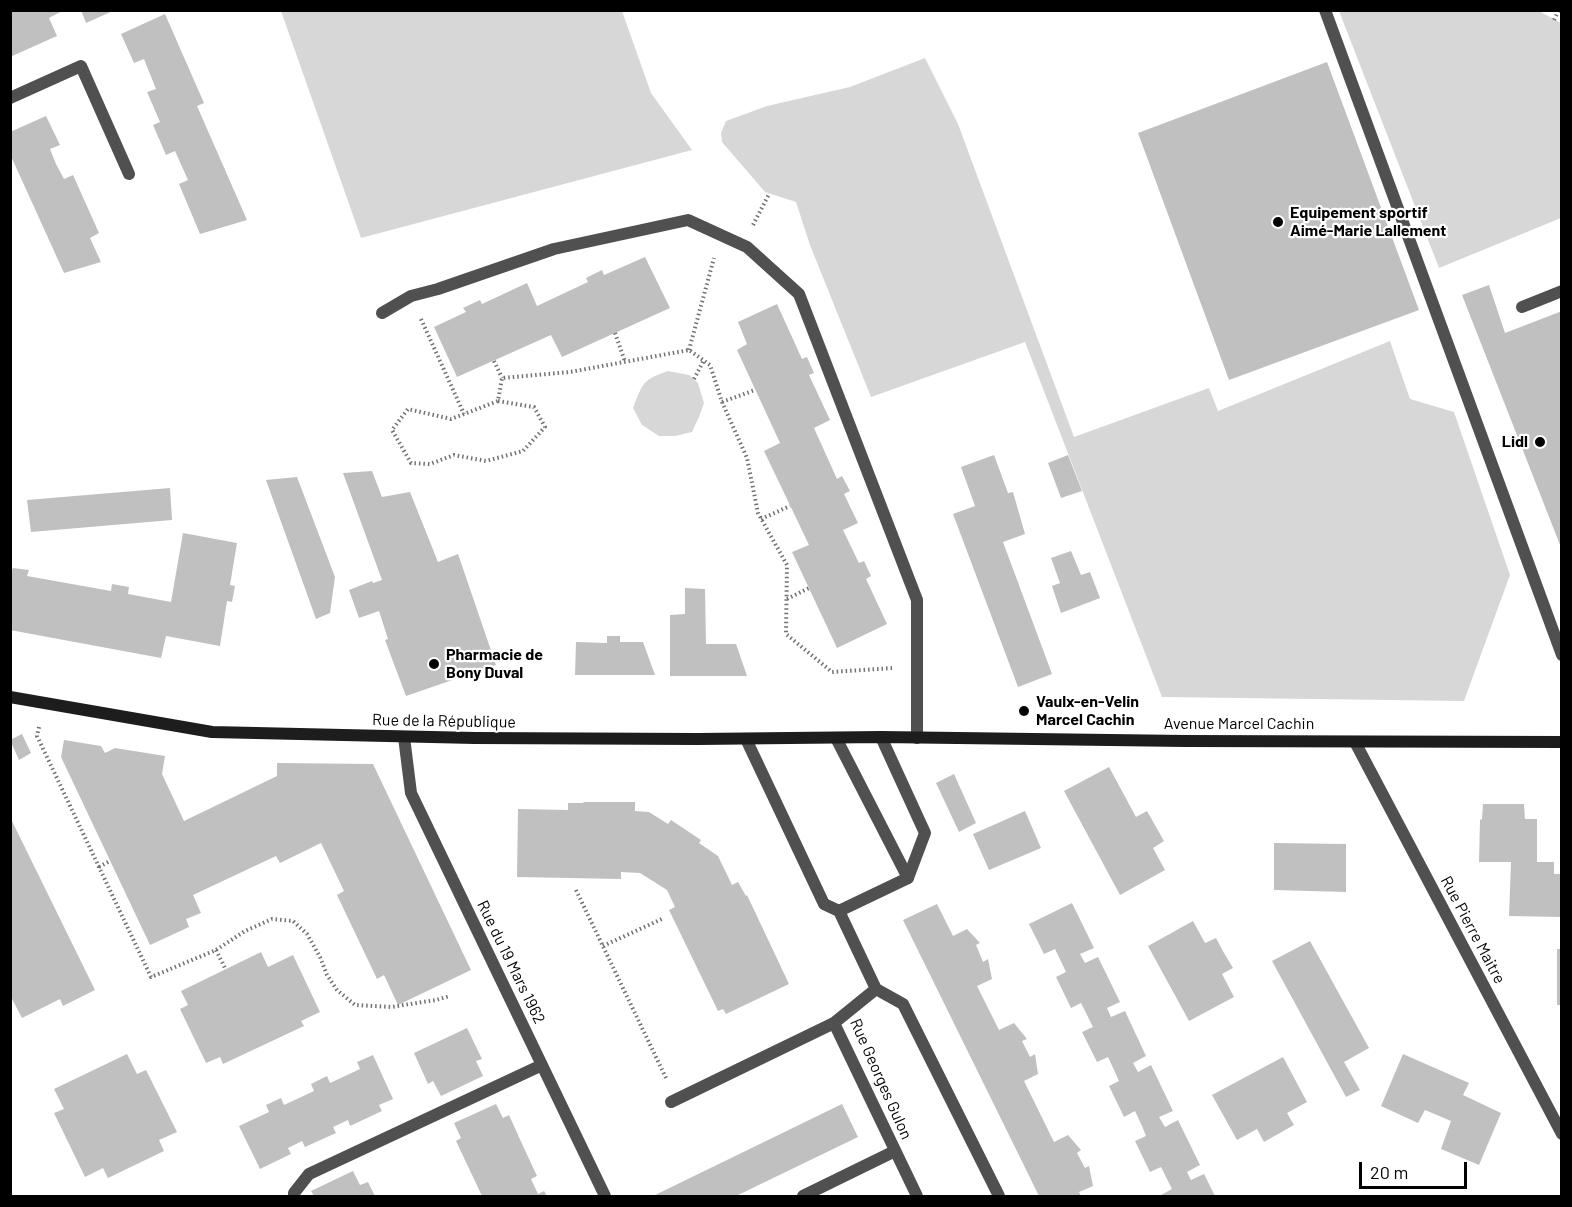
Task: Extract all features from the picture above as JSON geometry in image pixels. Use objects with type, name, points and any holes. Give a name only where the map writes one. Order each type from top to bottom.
[{"type":"street","points":[[1325,10],[1562,655]]},
{"type":"street","points":[[10,98],[81,66],[129,174]]},
{"type":"street","points":[[382,313],[411,296],[554,249],[688,220],[747,246],[799,294],[917,600],[917,738]]},
{"type":"street","points":[[1522,307],[1562,291]]},
{"type":"street","name":"Rue de la République","points":[[10,697],[212,732],[404,737],[746,739],[881,737]]},
{"type":"street","name":"Rue du 19 Mars 1962","points":[[404,737],[411,793],[605,1197]]},
{"type":"street","points":[[839,911],[908,878],[925,832],[881,737]]},
{"type":"street","name":"Avenue Marcel Cachin","points":[[881,737],[1562,742]]},
{"type":"street","points":[[836,738],[908,878]]},
{"type":"street","points":[[746,739],[824,904],[839,911],[876,989],[903,1004],[999,1197]]},
{"type":"street","name":"Rue Pierre Maitre","points":[[1355,742],[1562,1134]]},
{"type":"street","name":"Rue Georges Gulon","points":[[876,989],[834,1023],[917,1197]]},
{"type":"street","points":[[674,1101],[834,1023]]},
{"type":"street","points":[[294,1197],[294,1193],[309,1174],[542,1065]]},
{"type":"street","points":[[803,1197],[895,1151]]},
{"type":"path","points":[[1554,20],[1559,10]]},
{"type":"path","points":[[743,244],[769,194]]},
{"type":"path","points":[[689,350],[719,234]]},
{"type":"path","points":[[411,296],[464,414]]},
{"type":"path","points":[[615,333],[625,362]]},
{"type":"path","points":[[502,378],[570,372],[689,350],[704,360],[710,365],[722,402],[747,458],[758,513],[788,565],[786,634],[832,672],[918,666]]},
{"type":"path","points":[[494,360],[502,378],[498,401]]},
{"type":"path","points":[[694,379],[704,360]]},
{"type":"path","points":[[722,402],[755,390]]},
{"type":"path","points":[[498,401],[534,407],[545,427],[523,451],[486,461],[454,455],[429,464],[411,463],[392,430],[408,409],[451,419],[498,401]]},
{"type":"path","points":[[761,519],[790,506]]},
{"type":"path","points":[[787,599],[809,588]]},
{"type":"path","points":[[46,703],[37,736],[151,977],[216,950],[245,931],[272,919],[293,921],[307,934],[337,990],[355,1005],[391,1007],[450,996]]},
{"type":"path","points":[[99,867],[110,861]]},
{"type":"path","points":[[576,890],[674,1101]]},
{"type":"path","points":[[603,946],[664,918]]},
{"type":"path","points":[[216,950],[226,970]]},
{"type":"shaded area","points":[[281,11],[622,11],[651,93],[692,150],[361,238]]},
{"type":"shaded area","points":[[1339,11],[1539,11],[1561,23],[1561,218],[1439,268]]},
{"type":"shaded area","points":[[925,58],[958,124],[1074,437],[1209,388],[1218,411],[1390,341],[1410,399],[1454,412],[1510,575],[1464,701],[1162,697],[1025,342],[871,397],[810,245],[796,202],[765,192],[722,142],[721,133],[726,121],[767,106],[850,87]]},
{"type":"shaded area","points":[[668,371],[689,375],[698,383],[704,403],[692,432],[675,436],[659,436],[642,425],[633,408],[644,384],[653,377]]},
{"type":"building","points":[[10,10],[64,10],[49,18],[57,36],[10,57]]},
{"type":"building","points":[[81,10],[115,10],[86,23]]},
{"type":"building","points":[[165,14],[204,103],[197,106],[247,220],[200,234],[179,184],[188,180],[175,151],[166,155],[153,125],[160,122],[147,92],[156,89],[144,59],[134,63],[121,34]]},
{"type":"building","name":"Equipement sportif Aimé-Marie Lallement","points":[[1327,62],[1419,310],[1229,380],[1138,133]]},
{"type":"building","points":[[46,116],[60,145],[50,149],[56,164],[64,179],[73,175],[99,233],[90,238],[101,262],[64,273],[10,154],[10,132]]},
{"type":"building","points":[[645,257],[670,308],[562,357],[551,335],[457,377],[434,327],[466,312],[463,308],[480,300],[482,304],[527,283],[537,306],[588,282],[586,278],[602,270],[604,275]]},
{"type":"building","name":"Lidl","points":[[1489,285],[1505,333],[1562,311],[1562,550],[1462,295]]},
{"type":"building","points":[[777,304],[802,359],[807,357],[814,373],[809,375],[830,420],[814,428],[837,479],[842,476],[850,491],[844,494],[858,523],[843,530],[859,563],[864,561],[871,576],[866,579],[887,624],[837,648],[792,552],[809,545],[764,451],[780,443],[737,350],[747,344],[738,322]]},
{"type":"building","points":[[994,455],[1008,493],[1013,492],[1025,534],[1003,542],[1052,674],[1018,687],[953,514],[975,506],[961,467]]},
{"type":"building","points":[[1068,455],[1082,491],[1061,498],[1048,463]]},
{"type":"building","points":[[372,471],[382,497],[410,492],[438,562],[458,554],[496,665],[406,696],[385,640],[388,639],[379,611],[359,618],[349,590],[372,581],[373,583],[382,580],[343,473]]},
{"type":"building","points":[[297,477],[335,577],[330,613],[316,619],[266,480]]},
{"type":"building","points":[[170,488],[172,520],[31,532],[27,500]]},
{"type":"building","points":[[183,533],[237,543],[230,585],[235,586],[232,602],[227,601],[220,646],[166,636],[161,658],[10,630],[10,574],[13,568],[29,570],[27,576],[111,591],[112,584],[129,587],[128,594],[171,602]]},
{"type":"building","points":[[1071,551],[1081,575],[1090,572],[1100,598],[1061,613],[1052,586],[1060,583],[1051,558]]},
{"type":"building","points":[[685,588],[705,589],[706,644],[736,644],[747,676],[670,676],[670,615],[685,614]]},
{"type":"building","points":[[607,636],[620,636],[620,642],[643,642],[655,675],[575,675],[576,642],[607,643]]},
{"type":"building","points":[[22,734],[31,753],[19,760],[10,740]]},
{"type":"building","points":[[64,740],[101,746],[105,753],[115,748],[165,756],[162,774],[184,821],[277,776],[277,763],[373,764],[471,970],[398,1005],[384,975],[377,979],[337,895],[344,891],[321,843],[280,863],[276,856],[193,895],[201,913],[186,919],[189,927],[150,945],[61,757]]},
{"type":"building","points":[[1109,767],[1136,817],[1147,811],[1164,841],[1153,848],[1165,870],[1120,895],[1064,791]]},
{"type":"building","points":[[954,774],[976,823],[959,832],[936,783]]},
{"type":"building","points":[[635,802],[635,811],[649,812],[668,824],[671,820],[701,840],[699,843],[718,856],[732,885],[738,882],[747,895],[789,984],[726,1014],[723,1009],[718,1011],[669,910],[675,907],[667,890],[640,873],[621,872],[621,879],[517,877],[518,809],[568,810],[568,803]]},
{"type":"building","points":[[1483,804],[1524,804],[1525,819],[1537,819],[1537,862],[1554,862],[1554,874],[1562,874],[1562,917],[1509,916],[1511,862],[1479,862],[1480,820]]},
{"type":"building","points":[[1025,811],[1041,848],[989,870],[973,834]]},
{"type":"building","points":[[10,817],[95,990],[63,1006],[60,999],[22,1018],[10,995]]},
{"type":"building","points":[[1274,843],[1346,844],[1346,892],[1274,890]]},
{"type":"building","points":[[1072,903],[1094,948],[1080,954],[1085,963],[1098,957],[1120,1002],[1107,1008],[1111,1017],[1125,1011],[1146,1056],[1133,1063],[1138,1072],[1151,1065],[1173,1111],[1159,1117],[1165,1127],[1178,1120],[1200,1165],[1187,1172],[1191,1180],[1204,1174],[1215,1196],[1161,1195],[1172,1189],[1161,1167],[1150,1172],[1135,1141],[1146,1136],[1135,1111],[1124,1117],[1109,1086],[1119,1081],[1108,1057],[1097,1062],[1082,1032],[1093,1027],[1081,1003],[1071,1008],[1056,977],[1066,972],[1055,949],[1044,954],[1029,924]]},
{"type":"building","points":[[937,904],[953,936],[967,929],[980,943],[976,945],[983,962],[988,959],[992,979],[977,986],[999,1030],[1014,1023],[1027,1039],[1022,1041],[1030,1057],[1035,1054],[1038,1074],[1024,1081],[1054,1142],[1068,1135],[1081,1150],[1077,1153],[1085,1168],[1089,1166],[1093,1186],[1079,1192],[1081,1196],[1039,1196],[903,920]]},
{"type":"building","points":[[1193,921],[1205,943],[1216,938],[1233,968],[1222,974],[1234,997],[1189,1021],[1148,946]]},
{"type":"building","points":[[1310,941],[1369,1048],[1344,1062],[1360,1090],[1346,1097],[1272,961]]},
{"type":"building","points":[[1557,949],[1562,949],[1562,1005],[1557,1005]]},
{"type":"building","points":[[261,952],[268,967],[293,955],[320,1012],[301,1021],[304,1026],[223,1064],[220,1057],[206,1063],[180,1009],[188,1005],[181,991]]},
{"type":"building","points":[[467,1028],[482,1059],[476,1061],[483,1076],[441,1096],[433,1081],[428,1084],[414,1053]]},
{"type":"building","points":[[127,1054],[137,1074],[146,1070],[177,1132],[159,1140],[164,1151],[108,1178],[103,1168],[85,1177],[54,1113],[64,1109],[54,1089]]},
{"type":"building","points":[[1403,1054],[1469,1083],[1463,1095],[1501,1113],[1479,1165],[1441,1149],[1451,1121],[1425,1110],[1418,1123],[1381,1106]]},
{"type":"building","points":[[373,1055],[393,1099],[379,1105],[382,1111],[350,1126],[348,1120],[333,1127],[336,1133],[305,1147],[302,1141],[288,1148],[291,1154],[260,1169],[239,1126],[269,1112],[266,1105],[281,1098],[284,1105],[314,1091],[311,1084],[327,1076],[330,1083],[360,1069],[357,1062]]},
{"type":"building","points":[[1283,1057],[1307,1102],[1287,1113],[1294,1125],[1264,1142],[1257,1129],[1237,1140],[1212,1095]]},
{"type":"building","points":[[496,1104],[503,1118],[509,1115],[537,1176],[531,1179],[538,1194],[544,1191],[547,1196],[482,1196],[456,1141],[461,1138],[454,1123]]},
{"type":"building","points":[[842,1104],[858,1137],[736,1196],[653,1196]]},
{"type":"building","points":[[353,1171],[360,1185],[368,1182],[375,1196],[314,1196],[311,1191]]},
{"type":"place","name":"Equipement sportif Aimé-Marie Lallement","points":[[1278,222]]},
{"type":"place","name":"Lidl","points":[[1540,442]]},
{"type":"place","name":"Pharmacie de Bony Duval","points":[[434,664]]},
{"type":"place","name":"Vaulx-en-Velin Marcel Cachin","points":[[1024,711]]}]
